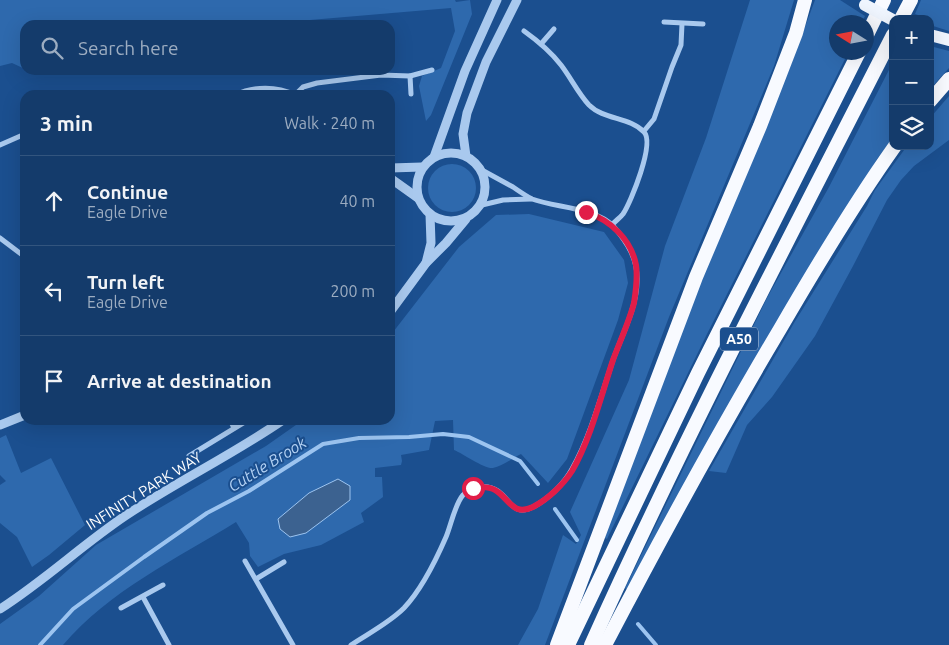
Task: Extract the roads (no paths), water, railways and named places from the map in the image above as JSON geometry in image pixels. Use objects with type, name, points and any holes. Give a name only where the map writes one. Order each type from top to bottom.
[{"type":"highway","points":[[557,645],[696,277],[790,50],[805,0]]},
{"type":"highway","points":[[874,21],[884,0]]},
{"type":"highway","points":[[903,15],[911,0]]},
{"type":"highway","name":"A50","points":[[591,645],[657,503],[761,293],[889,43]]},
{"type":"highway","name":"A50","points":[[568,645],[686,398],[855,60]]},
{"type":"highway","points":[[934,96],[949,79]]},
{"type":"highway","points":[[605,645],[737,401],[818,264],[892,150]]},
{"type":"main road","points":[[861,3],[889,18]]},
{"type":"main road","points":[[934,36],[949,40]]},
{"type":"street","points":[[434,157],[464,72],[497,0]]},
{"type":"street","points":[[466,156],[463,134],[467,113],[486,62],[517,0]]},
{"type":"street","points":[[664,22],[703,24]]},
{"type":"street","points":[[644,131],[654,119],[681,45],[682,24]]},
{"type":"street","points":[[541,44],[554,29]]},
{"type":"street","points":[[524,31],[541,44],[561,65],[580,95],[592,108],[644,131],[648,144],[646,154],[629,204],[622,215],[612,224]]},
{"type":"street","points":[[300,90],[303,87],[317,83],[381,75],[410,76],[432,70]]},
{"type":"street","points":[[410,76],[411,94]]},
{"type":"street","points":[[247,90],[283,90]]},
{"type":"street","points":[[0,145],[20,136]]},
{"type":"street","points":[[351,645],[392,618],[416,593],[446,538],[463,494],[473,488],[491,488],[498,491],[513,507],[520,510],[528,509],[555,490],[572,471],[589,431],[633,304],[638,281],[636,264],[632,253],[612,224],[586,212],[532,198],[480,169],[466,156],[448,153],[434,157],[422,167],[417,181],[418,198]]},
{"type":"street","points":[[395,168],[422,167]]},
{"type":"street","points":[[395,305],[426,263],[466,219],[482,205],[486,190],[485,180],[480,169]]},
{"type":"street","points":[[395,182],[418,198],[430,214],[446,221],[466,219]]},
{"type":"street","points":[[482,205],[503,200],[532,198]]},
{"type":"street","points":[[426,263],[431,243],[430,214]]},
{"type":"street","points":[[0,238],[20,253]]},
{"type":"street","points":[[0,425],[20,417]]},
{"type":"street","points":[[189,456],[239,425]]},
{"type":"street","name":"INFINITY PARK WAY","points":[[0,609],[126,516],[276,425]]},
{"type":"street","points":[[245,560],[293,645]]},
{"type":"street","points":[[256,579],[284,562]]},
{"type":"street","points":[[121,608],[163,585]]},
{"type":"street","points":[[142,596],[170,645]]},
{"type":"waterway","name":"Cuttle Brook","points":[[40,645],[73,609],[144,557],[207,513],[249,491],[323,444],[359,438],[443,434],[469,437],[520,461],[538,484]]},
{"type":"waterway","name":"Cuttle Brook","points":[[555,509],[577,540]]},
{"type":"waterway","name":"Cuttle Brook","points":[[638,624],[656,645]]}]
